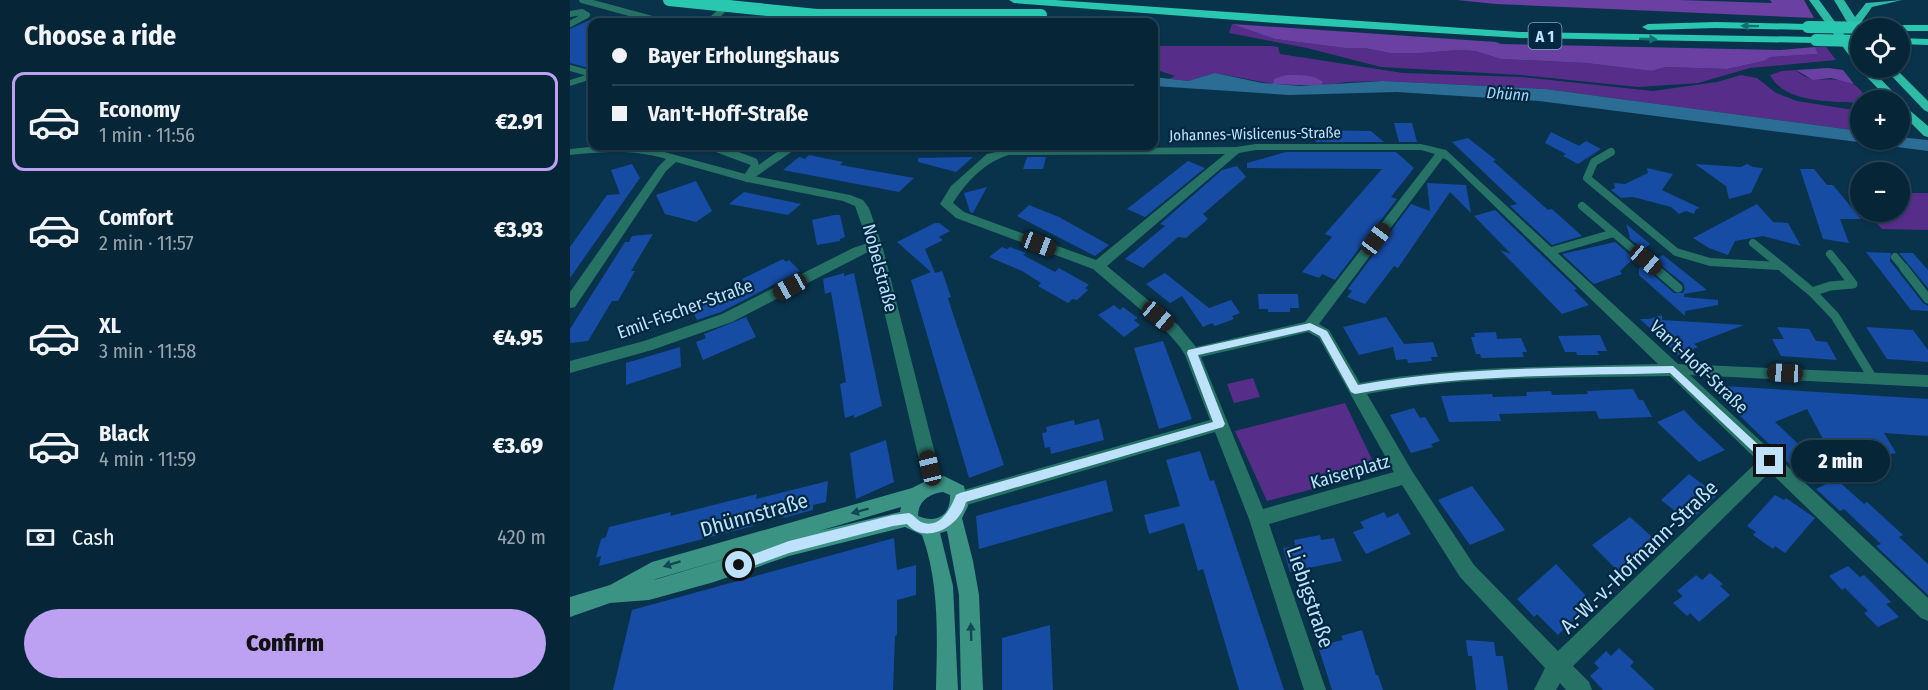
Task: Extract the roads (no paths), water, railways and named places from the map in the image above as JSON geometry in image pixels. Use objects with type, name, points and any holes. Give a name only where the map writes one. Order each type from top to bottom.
[{"type":"highway","points":[[669,0],[817,15],[1041,15],[1275,20]]},
{"type":"highway","name":"A 1","points":[[1014,0],[1275,20],[1520,35],[1850,41]]},
{"type":"highway","name":"A 1","points":[[1106,0],[1469,25],[1599,29],[1716,25],[1928,28]]},
{"type":"highway","points":[[1839,0],[1851,18]]},
{"type":"highway","points":[[1862,18],[1869,5],[1897,0]]},
{"type":"highway","points":[[1815,1],[1850,49]]},
{"type":"highway","points":[[1910,42],[1928,42]]},
{"type":"highway","points":[[1874,78],[1885,90]]},
{"type":"highway","points":[[1899,78],[1928,108]]},
{"type":"highway","points":[[1910,117],[1928,133]]},
{"type":"main road","points":[[934,485],[952,486],[958,491],[960,505],[953,517],[937,527],[929,529],[916,526],[909,518],[909,507],[916,495],[934,485]]},
{"type":"main road","name":"Dhünnstraße","points":[[570,607],[610,594],[652,570],[916,495]]},
{"type":"main road","points":[[953,517],[964,561],[969,595],[972,690]]},
{"type":"main road","name":"Dhünnstraße","points":[[610,594],[650,591],[714,573],[789,547],[909,518]]},
{"type":"main road","points":[[929,529],[934,539],[943,592],[947,653],[946,690]]},
{"type":"street","points":[[713,18],[722,11],[729,0]]},
{"type":"street","points":[[570,83],[588,76]]},
{"type":"street","name":"Johannes-Wislicenus-Straße","points":[[1098,266],[960,215],[946,204],[955,189],[991,156],[1009,152],[1236,150],[1256,147],[1421,147],[1442,152]]},
{"type":"street","name":"Nobelstraße","points":[[570,152],[590,150]]},
{"type":"street","name":"Nobelstraße","points":[[654,150],[674,158],[747,178],[830,194],[859,203],[863,208],[875,245],[934,485]]},
{"type":"street","points":[[1236,150],[1098,266],[1173,329],[1192,353],[1258,519]]},
{"type":"street","points":[[1192,353],[1310,326],[1442,152]]},
{"type":"street","name":"Van't-Hoff-Straße","points":[[1442,152],[1451,158],[1928,611]]},
{"type":"street","points":[[570,303],[662,169],[674,158]]},
{"type":"street","name":"Emil-Fischer-Straße","points":[[570,367],[646,346],[727,318],[858,251],[875,245]]},
{"type":"street","name":"Kaiserplatz","points":[[1258,519],[1406,476],[1324,334],[1310,326]]},
{"type":"street","points":[[1355,390],[1409,380],[1467,375],[1673,369],[1928,381]]},
{"type":"street","points":[[960,499],[1219,424]]},
{"type":"street","name":"A.-W.-v.-Hofmann-Straße","points":[[1545,690],[1557,667],[1770,461]]},
{"type":"street","points":[[1406,476],[1467,570],[1581,690]]},
{"type":"street","name":"Liebigstraße","points":[[1258,519],[1315,690]]},
{"type":"lane","points":[[582,0],[648,18]]},
{"type":"lane","points":[[570,14],[582,12],[587,15],[570,24]]},
{"type":"lane","points":[[570,68],[588,74]]},
{"type":"lane","points":[[722,150],[754,162],[755,166],[747,178]]},
{"type":"lane","points":[[747,178],[787,150]]},
{"type":"lane","points":[[1611,152],[1594,162],[1587,178],[1676,252],[1710,262],[1779,266]]},
{"type":"lane","points":[[1582,206],[1678,288]]},
{"type":"lane","points":[[1548,252],[1614,233]]},
{"type":"lane","points":[[1753,243],[1812,292],[1835,316],[1872,377]]},
{"type":"lane","points":[[1812,292],[1830,286],[1853,284],[1830,254]]},
{"type":"lane","points":[[1895,257],[1928,299]]},
{"type":"water","name":"Dhünn","points":[[1215,73],[1262,83],[1301,86],[1383,81],[1545,89],[1850,130],[1850,141],[1539,101],[1397,92],[1289,95],[1158,86],[1158,77],[1188,81]]},
{"type":"water","points":[[1910,138],[1928,140],[1928,151],[1910,149]]}]
